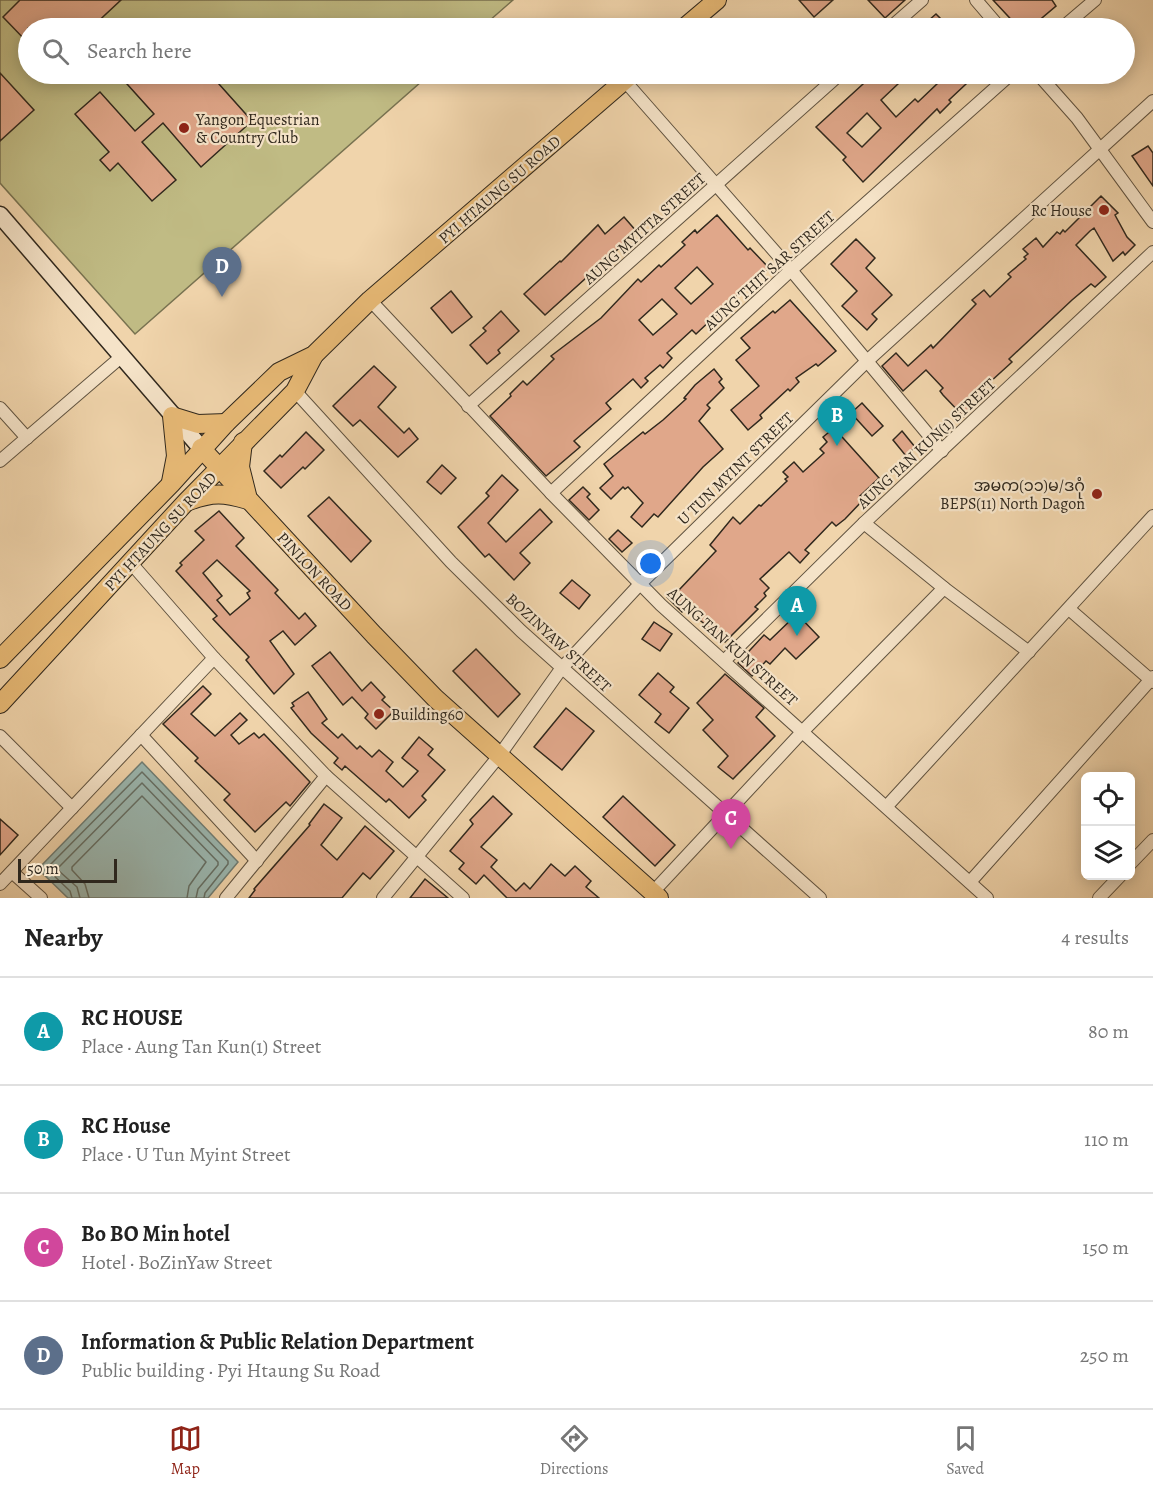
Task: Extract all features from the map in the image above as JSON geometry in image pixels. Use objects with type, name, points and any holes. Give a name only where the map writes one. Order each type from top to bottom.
[{"type":"main road","points":[[696,18],[717,0]]},
{"type":"main road","name":"PYI HTAUNG SU ROAD","points":[[0,658],[171,484],[201,448],[279,372],[314,354],[370,300],[620,84]]},
{"type":"main road","name":"PINLON ROAD","points":[[0,215],[218,468],[420,682],[499,756],[656,895]]},
{"type":"main road","name":"PYI HTAUNG SU ROAD","points":[[0,704],[129,562],[295,391],[314,354]]},
{"type":"main road","points":[[171,484],[176,456],[172,416],[198,424],[226,423]]},
{"type":"main road","points":[[186,502],[218,493],[248,500],[240,467],[243,442]]},
{"type":"street","points":[[901,18],[922,0]]},
{"type":"street","points":[[976,0],[991,18]]},
{"type":"street","points":[[1074,18],[1095,0]]},
{"type":"street","points":[[634,84],[942,451]]},
{"type":"street","name":"AUNG MYITTA STREET","points":[[468,406],[829,84]]},
{"type":"street","name":"AUNG THIT SAR STREET","points":[[551,493],[791,270],[1000,84]]},
{"type":"street","points":[[1046,84],[1100,149],[1153,222]]},
{"type":"street","name":"U TUN MYINT STREET","points":[[383,898],[499,756],[561,669],[640,584],[866,362],[1153,101]]},
{"type":"street","name":"AUNG TAN KUN(1) STREET","points":[[724,661],[864,523],[1153,252]]},
{"type":"street","name":"AUNG TAN KUN STREET","points":[[370,300],[468,406],[640,584],[987,898]]},
{"type":"street","points":[[0,461],[121,357]]},
{"type":"street","name":"BOZINYAW STREET","points":[[295,391],[451,562],[561,669],[820,898]]},
{"type":"street","points":[[0,408],[27,438]]},
{"type":"street","points":[[887,806],[1153,516]]},
{"type":"street","points":[[864,523],[944,588],[1029,652]]},
{"type":"street","points":[[129,562],[214,658],[326,776],[463,898]]},
{"type":"street","points":[[656,895],[803,731],[944,588]]},
{"type":"street","points":[[970,882],[1152,680],[1069,609]]},
{"type":"street","points":[[0,884],[214,658]]},
{"type":"street","points":[[141,735],[257,861]]},
{"type":"street","points":[[0,736],[72,808]]},
{"type":"street","points":[[226,898],[326,776]]},
{"type":"street","points":[[1135,860],[1153,840]]},
{"type":"street","points":[[12,872],[41,898]]},
{"type":"street","points":[[1099,898],[1116,880]]},
{"type":"shaded area","name":"Yangon Equestrian & Country Club","points":[[0,0],[513,0],[492,18],[18,18],[18,84],[419,84],[135,334],[0,183]]},
{"type":"water","points":[[142,762],[238,862],[208,898],[68,898],[38,869]]},
{"type":"building","points":[[20,0],[121,0],[102,18],[18,18],[18,33],[3,17]]},
{"type":"building","points":[[799,0],[833,0],[814,17]]},
{"type":"building","points":[[868,0],[905,0],[885,18]]},
{"type":"building","points":[[993,0],[1052,0],[1056,6],[1042,18],[1010,18]]},
{"type":"building","points":[[0,73],[34,110],[0,141]]},
{"type":"building","points":[[127,84],[219,84],[252,121],[201,167],[163,123],[142,142],[176,180],[152,201],[118,163],[110,171],[100,160],[109,152],[75,114],[100,92],[135,131],[154,114]]},
{"type":"building","points":[[863,84],[898,84],[881,100],[896,117],[915,99],[918,102],[937,84],[966,84],[949,100],[951,102],[940,113],[937,109],[863,182],[843,160],[846,157],[816,127]],"holes":[[[867,113],[881,128],[862,147],[847,133]]]},
{"type":"building","points":[[1148,146],[1153,153],[1153,186],[1132,156]]},
{"type":"building","points":[[1101,196],[1118,213],[1115,215],[1127,237],[1135,245],[1125,255],[1123,252],[1113,261],[1094,228],[1076,245],[1106,277],[1095,287],[1091,284],[1072,300],[1009,359],[1012,362],[967,403],[972,409],[964,417],[943,395],[940,391],[943,388],[926,370],[903,391],[882,366],[896,353],[908,366],[931,345],[933,348],[976,304],[972,300],[984,290],[990,297],[1011,277],[1008,274],[1026,259],[1024,257],[1028,254],[1023,249],[1036,238],[1043,247],[1057,232],[1060,234],[1063,230],[1065,232]]},
{"type":"building","points":[[717,215],[748,250],[750,248],[769,268],[696,334],[692,330],[667,353],[672,358],[663,368],[660,365],[645,378],[648,381],[641,388],[633,379],[606,403],[611,409],[574,441],[580,447],[546,476],[490,416],[523,381],[527,385],[554,359],[551,356],[601,318],[638,279],[641,282],[659,265],[661,267],[685,245],[682,242],[695,230],[697,233]],"holes":[[[697,267],[713,284],[691,304],[675,288]],[[662,299],[677,314],[653,335],[639,320]]]},
{"type":"building","points":[[624,217],[637,232],[545,315],[524,294],[561,262],[598,225],[605,234]]},
{"type":"building","points":[[856,239],[875,258],[866,268],[892,295],[872,314],[877,319],[867,330],[842,306],[857,291],[831,264]]},
{"type":"building","points":[[451,291],[472,317],[452,333],[431,308]]},
{"type":"building","points":[[790,300],[836,351],[818,366],[816,364],[796,378],[799,382],[760,415],[762,418],[748,430],[731,410],[759,386],[736,360],[750,348],[741,338]]},
{"type":"building","points":[[501,311],[519,331],[498,350],[500,353],[487,364],[470,345],[486,331],[483,328]]},
{"type":"building","points":[[374,366],[396,387],[378,407],[404,433],[409,428],[418,439],[398,457],[360,420],[353,426],[333,406]]},
{"type":"building","points":[[714,369],[722,379],[719,382],[724,388],[707,405],[710,408],[699,421],[723,449],[703,467],[658,517],[654,514],[642,527],[631,517],[643,503],[628,487],[625,489],[623,487],[611,499],[600,488],[613,476],[604,464],[643,432],[645,434],[663,420],[686,399],[684,398],[695,385]]},
{"type":"building","points":[[862,403],[883,426],[872,436],[851,413]]},
{"type":"building","points":[[834,428],[879,478],[860,496],[864,499],[845,519],[836,526],[832,522],[805,550],[809,553],[800,563],[789,552],[760,579],[769,588],[764,593],[766,596],[755,607],[758,609],[725,642],[686,608],[682,612],[667,597],[675,589],[678,591],[716,551],[710,545],[733,517],[740,524],[759,505],[761,506],[787,481],[785,479],[788,477],[783,472],[794,462],[803,472],[824,453],[820,449],[827,442],[823,437]]},
{"type":"building","points":[[902,431],[915,447],[906,456],[893,440]]},
{"type":"building","points":[[306,432],[324,450],[281,488],[264,471],[280,455],[282,457]]},
{"type":"building","points":[[442,465],[456,478],[441,494],[427,482]]},
{"type":"building","points":[[502,475],[518,490],[488,523],[506,542],[540,509],[552,522],[520,553],[530,563],[514,580],[489,554],[485,557],[458,527],[489,496],[486,493]]},
{"type":"building","points":[[583,487],[590,494],[587,497],[599,510],[589,520],[569,500]]},
{"type":"building","points":[[329,497],[371,541],[351,562],[308,516]]},
{"type":"building","points":[[219,511],[244,538],[236,546],[278,590],[275,593],[299,619],[305,613],[316,626],[295,645],[283,631],[270,641],[294,674],[274,694],[246,660],[249,657],[213,619],[217,616],[176,571],[182,565],[180,563],[204,540],[195,531]],"holes":[[[217,560],[250,591],[247,593],[250,598],[230,615],[217,600],[222,596],[203,573]]]},
{"type":"building","points":[[618,530],[632,543],[622,552],[609,539]]},
{"type":"building","points":[[572,580],[590,595],[579,609],[560,593]]},
{"type":"building","points":[[797,614],[819,637],[796,659],[785,648],[770,664],[766,661],[752,676],[738,663],[764,635],[770,640]]},
{"type":"building","points":[[654,622],[672,634],[660,651],[642,639]]},
{"type":"building","points":[[476,649],[520,694],[498,717],[453,671]]},
{"type":"building","points":[[330,652],[362,691],[371,682],[385,697],[382,700],[394,711],[376,729],[365,718],[368,714],[352,697],[343,705],[312,666]]},
{"type":"building","points":[[658,673],[674,687],[670,692],[689,708],[669,733],[655,722],[661,714],[639,695]]},
{"type":"building","points":[[725,674],[764,708],[756,717],[775,736],[733,779],[718,767],[728,756],[703,730],[713,720],[697,703]]},
{"type":"building","points":[[203,686],[211,694],[191,714],[215,736],[240,713],[247,720],[231,735],[239,744],[254,733],[259,738],[264,734],[310,782],[290,806],[286,802],[255,832],[224,800],[230,794],[195,761],[198,758],[163,724]]},
{"type":"building","points":[[308,692],[327,719],[322,723],[338,738],[342,734],[357,749],[360,746],[372,757],[379,750],[393,762],[386,771],[403,787],[418,771],[402,758],[419,737],[433,749],[428,755],[445,770],[422,796],[426,800],[409,818],[389,799],[386,802],[345,766],[342,770],[334,763],[338,758],[311,733],[291,708],[294,706],[292,703]]},
{"type":"building","points":[[566,708],[594,731],[562,770],[534,747]]},
{"type":"building","points":[[493,796],[512,814],[481,847],[497,860],[491,867],[516,891],[524,883],[530,889],[551,864],[565,876],[575,866],[591,881],[586,887],[599,898],[507,898],[484,875],[476,884],[459,869],[464,863],[450,851],[473,824],[470,820]]},
{"type":"building","points":[[623,796],[675,845],[655,866],[603,817]]},
{"type":"building","points":[[324,804],[342,818],[321,845],[337,860],[365,826],[394,851],[370,879],[363,873],[342,898],[249,898],[254,889],[310,825]]},
{"type":"building","points":[[0,819],[18,835],[0,855]]},
{"type":"building","points":[[425,879],[448,898],[410,898]]},
{"type":"place","name":"Yangon Equestrian & Country Club","points":[[184,128]]},
{"type":"place","name":"Rc House","points":[[1104,210]]},
{"type":"place","name":"Information & Public Relation Department","points":[[222,297]]},
{"type":"place","name":"RC House","points":[[837,446]]},
{"type":"place","name":"အမက(၁၁)မ/ဒဂုံ BEPS(11) North Dagon","points":[[1097,494]]},
{"type":"place","name":"RC HOUSE","points":[[797,636]]},
{"type":"place","name":"Building60","points":[[379,714]]},
{"type":"place","name":"Bo BO Min hotel","points":[[731,849]]}]
